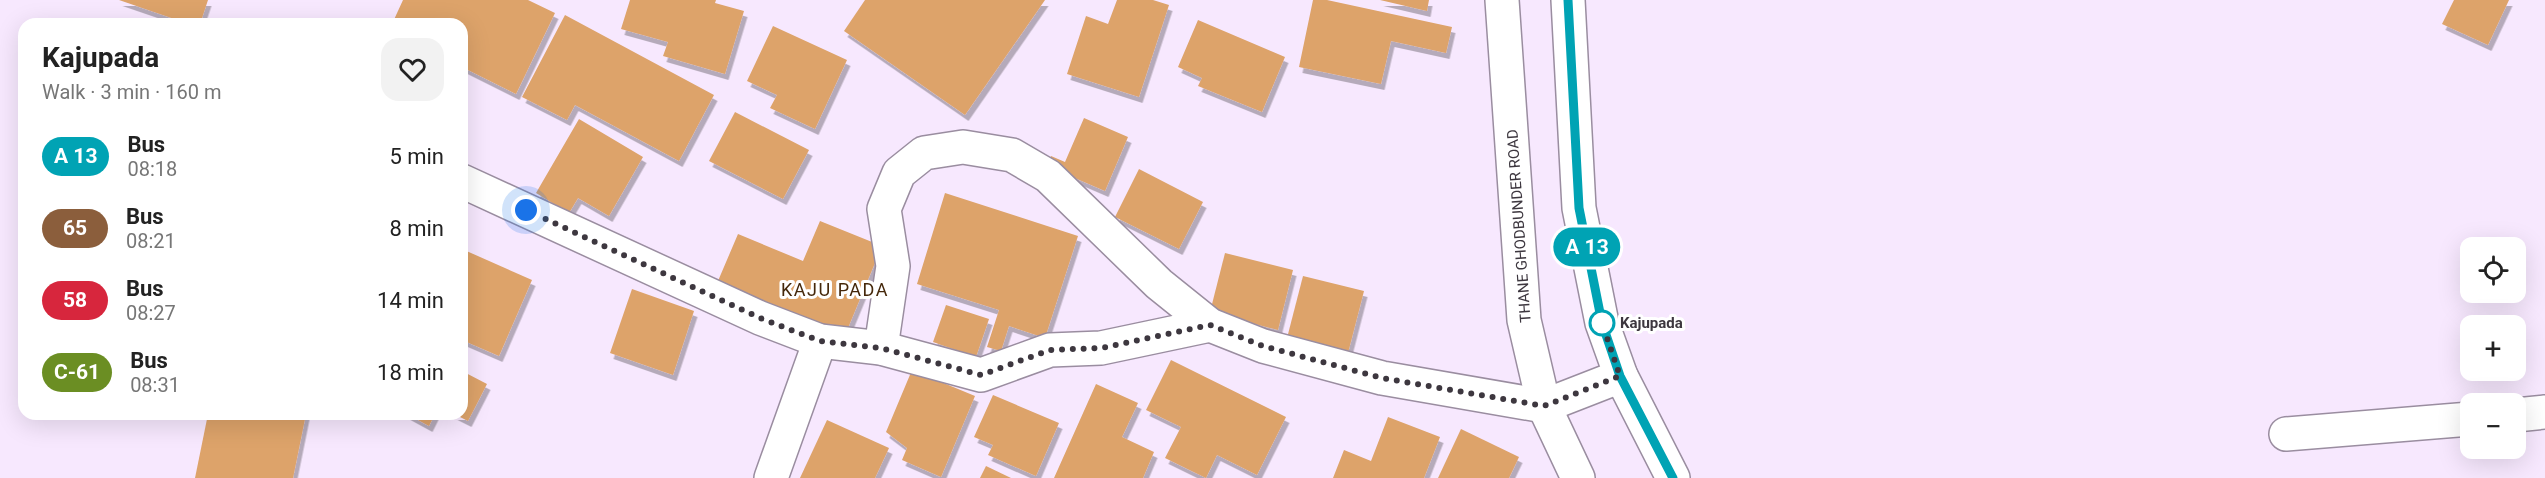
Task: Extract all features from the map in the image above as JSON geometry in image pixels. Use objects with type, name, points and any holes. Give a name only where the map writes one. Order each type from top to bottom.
[{"type":"street","name":"THANE GHODBUNDER ROAD","points":[[1502,0],[1524,320],[1544,406],[1578,478]]},
{"type":"street","points":[[1569,0],[1579,208],[1602,323],[1620,376],[1673,478]]},
{"type":"street","points":[[881,348],[892,266],[884,209],[899,173],[924,153],[963,147],[1012,154],[1048,176],[1159,284],[1210,325],[1263,346],[1382,378],[1544,406],[1620,376]]},
{"type":"street","points":[[468,184],[760,318],[820,341],[881,348],[981,375],[1050,350],[1101,348],[1210,325]]},
{"type":"street","points":[[771,478],[820,341]]},
{"type":"street","points":[[2526,414],[2545,412]]},
{"type":"street","points":[[2286,434],[2460,420]]},
{"type":"building","points":[[119,0],[208,0],[202,18],[172,18]]},
{"type":"building","points":[[403,0],[528,0],[555,13],[516,94],[468,70],[468,18],[395,18]]},
{"type":"building","points":[[630,0],[716,0],[715,3],[744,11],[725,74],[663,56],[668,42],[621,29]]},
{"type":"building","points":[[865,0],[1045,0],[965,115],[844,31]]},
{"type":"building","points":[[1117,0],[1153,0],[1169,5],[1139,97],[1067,74],[1086,16],[1108,24]]},
{"type":"building","points":[[1313,0],[1327,0],[1452,27],[1446,53],[1391,41],[1381,84],[1299,67]]},
{"type":"building","points":[[1380,0],[1429,0],[1427,11]]},
{"type":"building","points":[[2454,0],[2509,0],[2488,45],[2442,24]]},
{"type":"building","points":[[565,15],[714,95],[679,161],[575,105],[567,120],[522,97]]},
{"type":"building","points":[[1198,20],[1285,57],[1262,112],[1198,86],[1202,78],[1178,67]]},
{"type":"building","points":[[773,26],[847,60],[815,129],[770,108],[777,95],[747,81]]},
{"type":"building","points":[[735,112],[809,150],[783,199],[709,161]]},
{"type":"building","points":[[1084,118],[1128,137],[1105,191],[1047,166],[1051,156],[1065,162]]},
{"type":"building","points":[[579,119],[643,157],[609,216],[578,198],[569,213],[536,193]]},
{"type":"building","points":[[1139,169],[1203,202],[1179,249],[1115,217]]},
{"type":"building","points":[[945,193],[1078,236],[1045,338],[1009,326],[1001,351],[987,347],[999,310],[917,284]]},
{"type":"building","points":[[820,221],[882,246],[843,340],[715,288],[738,234],[803,261]]},
{"type":"building","points":[[468,252],[532,280],[499,356],[468,343]]},
{"type":"building","points":[[1225,253],[1293,270],[1278,330],[1210,312]]},
{"type":"building","points":[[1303,276],[1364,291],[1348,353],[1287,338]]},
{"type":"building","points":[[632,289],[694,311],[673,375],[610,353]]},
{"type":"building","points":[[946,305],[989,319],[976,357],[933,342]]},
{"type":"building","points":[[1171,360],[1286,417],[1257,475],[1217,455],[1206,478],[1165,458],[1181,427],[1146,410]]},
{"type":"building","points":[[912,370],[975,396],[941,477],[902,460],[907,448],[886,432]]},
{"type":"building","points":[[468,374],[487,384],[468,421],[466,420],[468,420]]},
{"type":"building","points":[[1096,384],[1138,403],[1122,437],[1154,452],[1143,478],[1054,478]]},
{"type":"building","points":[[993,395],[1059,423],[1036,476],[988,455],[993,445],[974,437]]},
{"type":"building","points":[[1388,417],[1440,437],[1424,478],[1333,478],[1344,450],[1371,461]]},
{"type":"building","points":[[207,420],[305,420],[293,478],[195,478]]},
{"type":"building","points":[[418,420],[432,420],[429,426]]},
{"type":"building","points":[[827,420],[889,448],[875,478],[800,478]]},
{"type":"building","points":[[1461,429],[1519,457],[1509,478],[1438,478]]},
{"type":"building","points":[[986,466],[1011,478],[980,478]]},
{"type":"bus line","points":[[1568,0],[1579,208],[1602,323],[1620,376],[1673,478]]},
{"type":"place","name":"Kajupada","points":[[1602,323]]},
{"type":"district","name":"KAJU PADA","points":[[835,290]]},
{"type":"route","points":[[526,210],[760,318],[820,341],[881,348],[981,375],[1050,350],[1101,348],[1210,325],[1263,346],[1382,378],[1544,406],[1620,376],[1602,323]]}]
